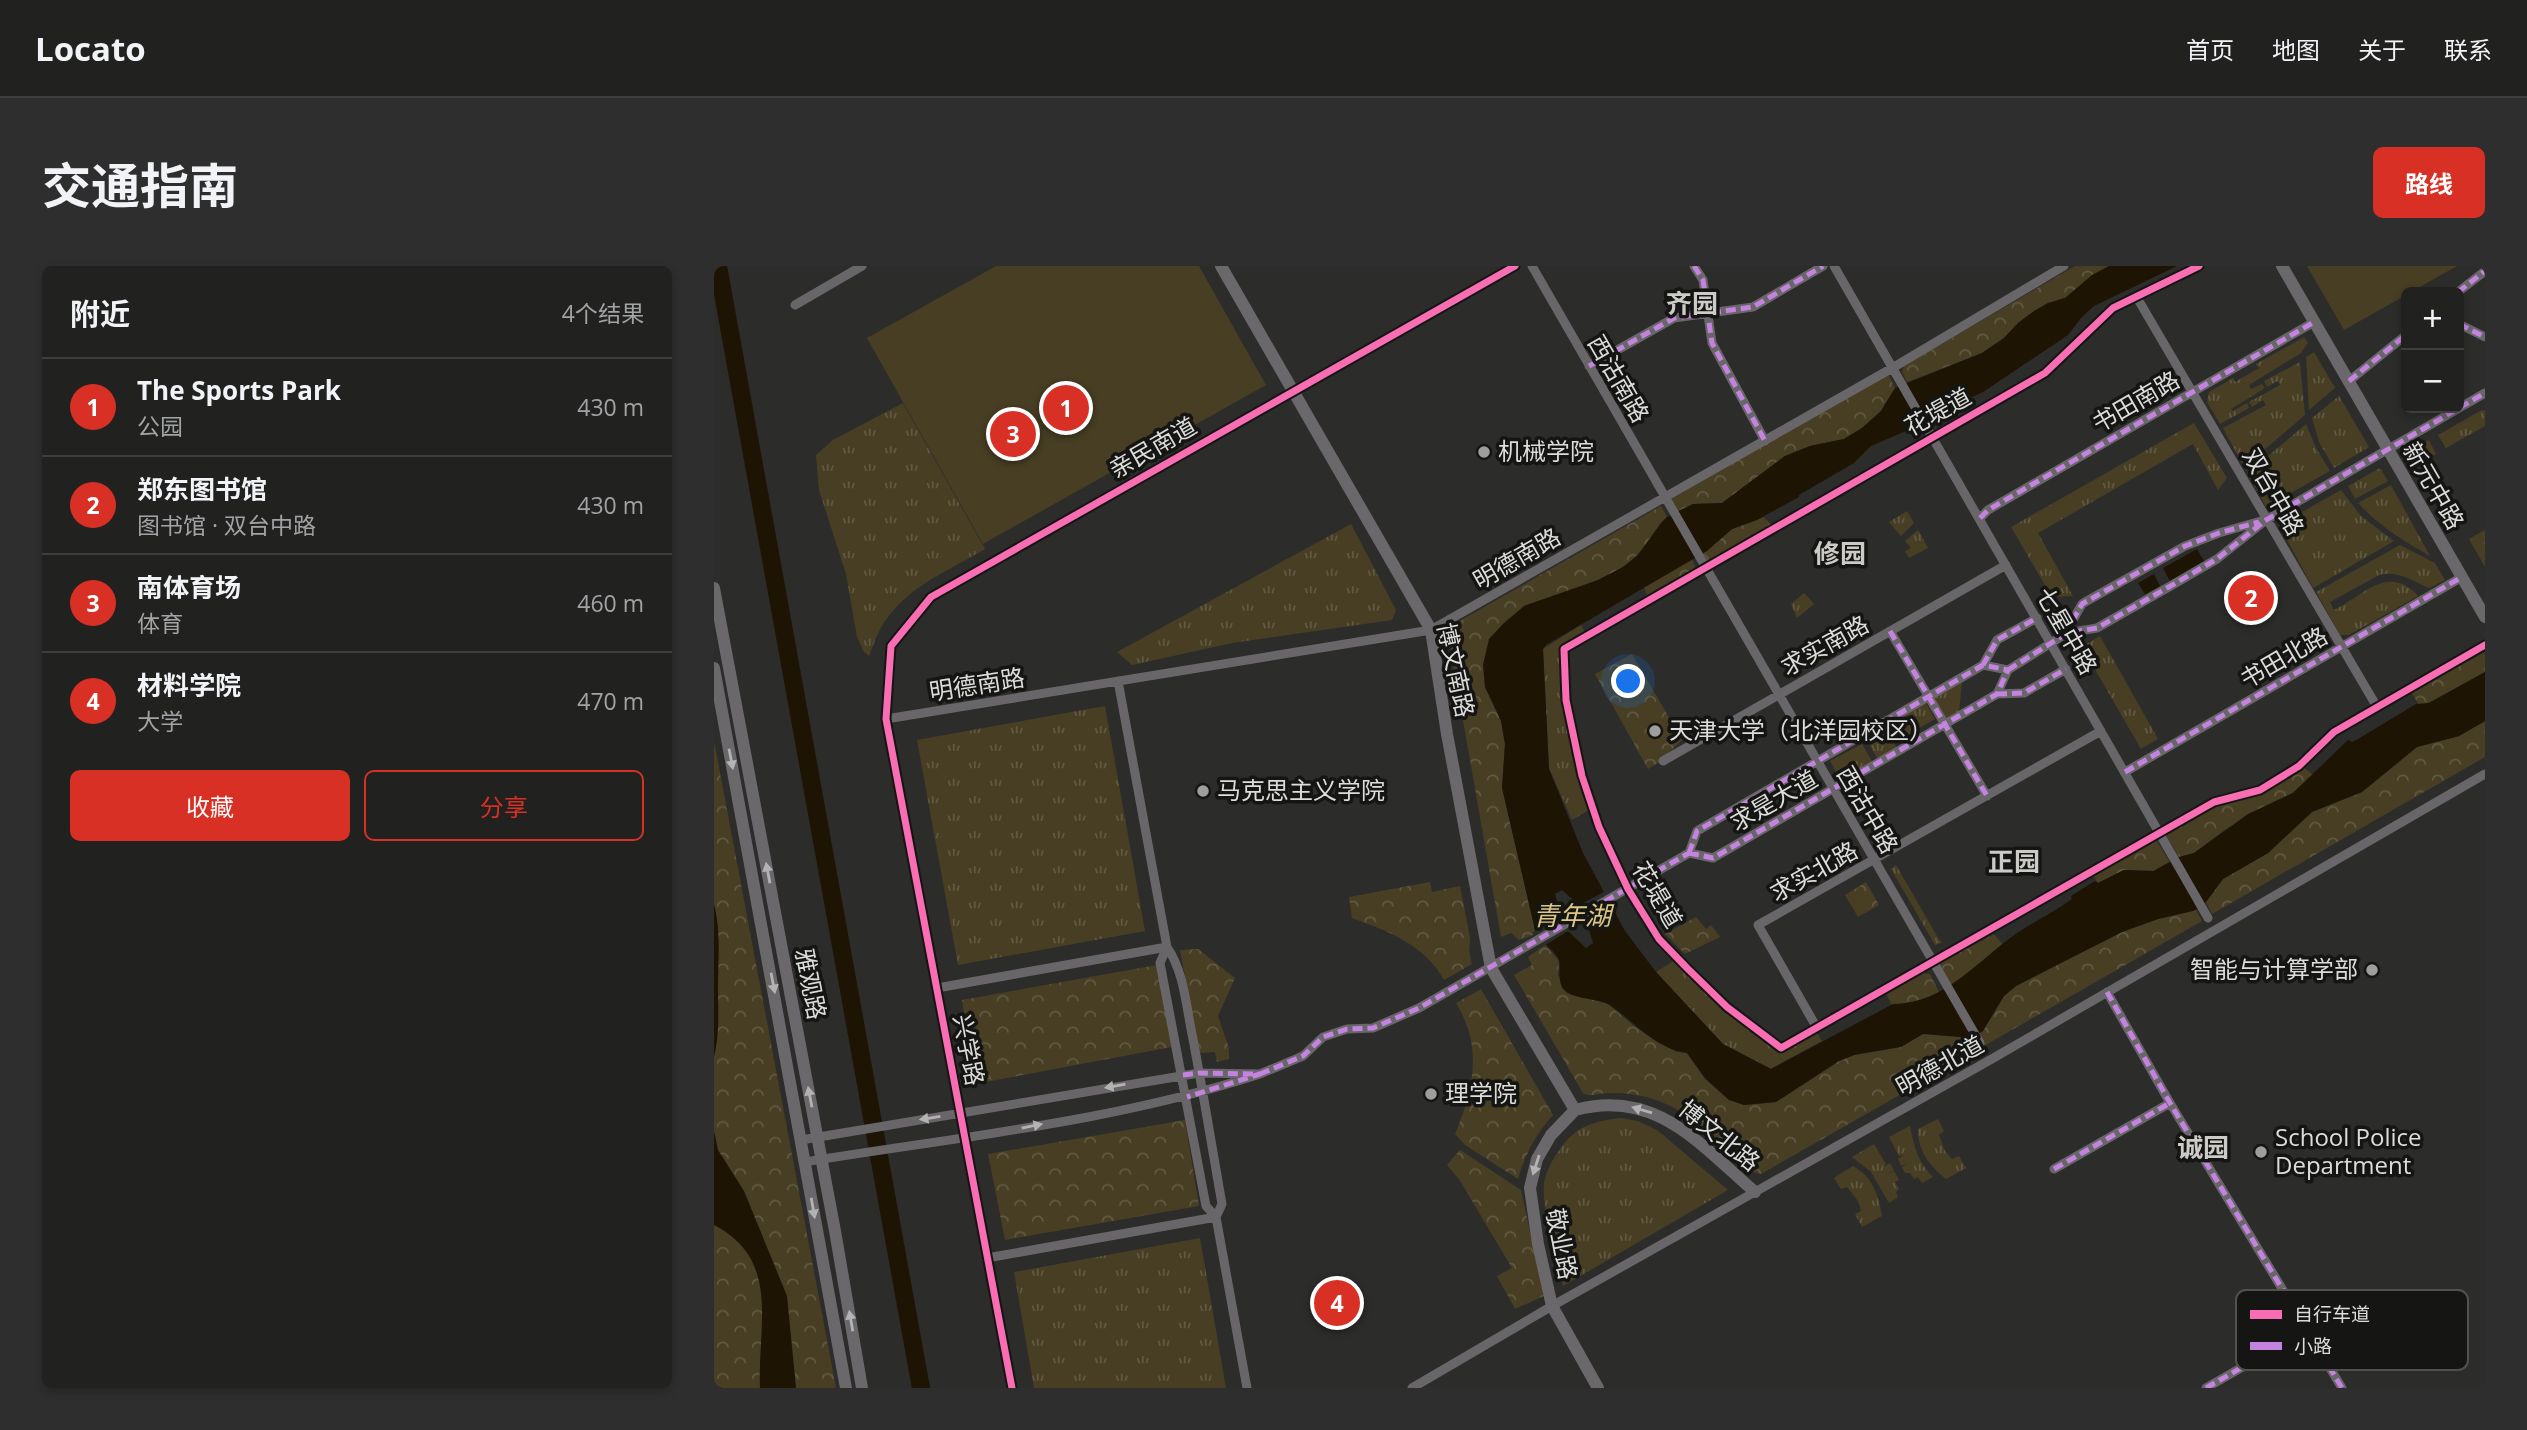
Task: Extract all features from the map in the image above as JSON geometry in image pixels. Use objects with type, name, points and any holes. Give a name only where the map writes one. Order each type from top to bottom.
[{"type":"street","points":[[795,305],[862,266]]},
{"type":"street","name":"博文南路","points":[[1221,266],[1431,630],[1447,733],[1492,968],[1575,1110]]},
{"type":"street","name":"亲民南道","points":[[886,719],[891,646],[931,597],[1515,266]]},
{"type":"street","name":"西沽南路","points":[[1532,266],[1700,560]]},
{"type":"street","points":[[1694,266],[1703,280],[1712,343],[1765,441]]},
{"type":"street","points":[[1589,366],[1674,318],[1753,307],[1823,266]]},
{"type":"street","name":"七星中路","points":[[1834,266],[2207,918]]},
{"type":"street","name":"明德南路","points":[[886,719],[1431,630],[1894,367],[2064,266]]},
{"type":"street","name":"新元中路","points":[[2282,266],[2351,379]]},
{"type":"street","name":"新元中路","points":[[2288,266],[2485,617]]},
{"type":"street","points":[[2464,287],[2485,271]]},
{"type":"street","name":"双台中路","points":[[2136,296],[2377,707]]},
{"type":"street","name":"书田南路","points":[[1980,518],[1988,510],[2314,322]]},
{"type":"street","points":[[2464,326],[2485,337]]},
{"type":"street","points":[[2351,379],[2401,339]]},
{"type":"street","points":[[2066,669],[2024,694],[1997,694],[2008,670],[2065,634],[2097,628],[2217,559],[2266,520],[2485,393]]},
{"type":"street","name":"新元中路","points":[[2390,448],[2485,607]]},
{"type":"street","points":[[2065,634],[2085,602],[2185,546],[2266,520]]},
{"type":"street","name":"西沽中路","points":[[1700,560],[1980,1043]]},
{"type":"street","name":"求实南路","points":[[1663,761],[2006,565]]},
{"type":"street","name":"书田北路","points":[[2125,772],[2462,577]]},
{"type":"street","name":"雅观路","points":[[714,588],[822,1159],[862,1388]]},
{"type":"street","points":[[2008,670],[1983,666],[1997,640],[2037,618]]},
{"type":"street","points":[[1890,631],[1987,796]]},
{"type":"street","name":"求是大道","points":[[1983,666],[1697,831],[1689,853],[1713,858],[1997,694]]},
{"type":"street","name":"雅观路","points":[[714,668],[846,1388]]},
{"type":"street","points":[[1118,681],[1167,947],[1176,960],[1203,1093],[1222,1205],[1216,1217]]},
{"type":"street","name":"兴学路","points":[[886,719],[1012,1388]]},
{"type":"street","name":"求实北路","points":[[1817,1028],[1758,925],[2101,731]]},
{"type":"street","name":"明德北道","points":[[1412,1388],[2485,774]]},
{"type":"street","points":[[805,1162],[965,1138],[1186,1097],[1260,1074],[1303,1056],[1322,1037],[1347,1029],[1373,1028],[1419,1008],[1535,944],[1689,853]]},
{"type":"street","points":[[937,988],[1167,947]]},
{"type":"street","points":[[1167,947],[1160,963],[1206,1206],[1216,1217],[1247,1388]]},
{"type":"street","points":[[2107,992],[2170,1103],[2284,1290]]},
{"type":"street","points":[[801,1140],[1183,1075],[1260,1074]]},
{"type":"street","points":[[2054,1169],[2170,1103]]},
{"type":"street","name":"博文北路","points":[[1575,1110],[1616,1104],[1642,1108],[1666,1118],[1755,1192]]},
{"type":"street","name":"敬业路","points":[[1575,1110],[1551,1135],[1536,1160],[1530,1188],[1538,1244],[1552,1306],[1598,1388]]},
{"type":"street","points":[[987,1258],[1216,1217]]},
{"type":"street","points":[[2206,1388],[2238,1370]]},
{"type":"street","points":[[2331,1370],[2342,1388]]},
{"type":"green space","points":[[996,266],[1199,266],[1266,385],[983,544],[867,338]]},
{"type":"green space","points":[[2075,266],[2109,266],[2065,298],[2048,303],[2018,323],[2004,338],[1982,353],[1907,382],[1902,372],[1904,366]]},
{"type":"green space","points":[[2307,266],[2457,266],[2420,287],[2401,287],[2401,298],[2344,330]]},
{"type":"green space","points":[[2304,337],[2308,343],[2301,353],[2249,385],[2251,389],[2262,384],[2265,388],[2231,409],[2233,411],[2247,403],[2249,408],[2220,424],[2207,402],[2209,392],[2233,378],[2235,382],[2259,368],[2256,364]]},
{"type":"green space","points":[[2314,352],[2335,388],[2309,410],[2306,357]]},
{"type":"green space","points":[[2300,362],[2305,415],[2244,467],[2223,428],[2266,405],[2263,400],[2252,407],[2249,402],[2280,385],[2278,381],[2267,387],[2264,381]]},
{"type":"green space","points":[[1888,374],[1895,388],[1881,411],[1862,428],[1844,439],[1810,446],[1785,456],[1722,503],[1693,504],[1676,512],[1669,500]]},
{"type":"green space","points":[[2339,396],[2369,447],[2334,468],[2319,442],[2312,418]]},
{"type":"green space","points":[[903,403],[985,549],[933,578],[897,606],[885,621],[869,656],[857,637],[846,574],[819,490],[816,455],[833,440]]},
{"type":"green space","points":[[2482,410],[2485,411],[2485,426],[2446,448],[2438,435]]},
{"type":"green space","points":[[2194,423],[2227,478],[2218,490],[2193,444],[2038,533],[2073,596],[2052,597],[2011,527]]},
{"type":"green space","points":[[2306,424],[2330,471],[2266,507],[2248,473]]},
{"type":"green space","points":[[2429,440],[2436,454],[2420,463],[2413,449]]},
{"type":"green space","points":[[2380,468],[2388,481],[2355,499],[2348,486]]},
{"type":"green space","points":[[2391,485],[2430,556],[2383,526],[2358,503]]},
{"type":"green space","points":[[2341,490],[2361,516],[2394,541],[2313,588],[2279,525]]},
{"type":"green space","points":[[1661,506],[1667,517],[1641,550],[1626,564],[1599,579],[1524,606],[1485,687],[1501,720],[1505,744],[1502,788],[1536,934],[1519,940],[1511,933],[1501,937],[1449,640],[1452,628],[1458,622]]},
{"type":"green space","points":[[1907,511],[1914,523],[1901,536],[1889,522]]},
{"type":"green space","points":[[1764,517],[1772,526],[1708,563],[1703,553],[1732,529]]},
{"type":"green space","points":[[1351,524],[1396,610],[1392,620],[1232,643],[1132,665],[1117,652]]},
{"type":"green space","points":[[1918,530],[1928,548],[1909,558],[1905,551],[1911,548],[1905,541]]},
{"type":"green space","points":[[2485,530],[2485,567],[2469,539]]},
{"type":"green space","points":[[2400,545],[2435,563],[2445,580],[2429,588],[2399,575],[2379,575],[2330,602],[2334,610],[2386,582],[2396,582],[2418,596],[2349,635],[2340,635],[2316,592]]},
{"type":"green space","points":[[1692,559],[1697,571],[1648,598],[1644,587]]},
{"type":"green space","points":[[1804,593],[1814,604],[1797,618],[1791,604]]},
{"type":"green space","points":[[1581,625],[1586,634],[1561,648],[1560,654],[1571,733],[1589,810],[1572,820],[1549,768],[1543,649]]},
{"type":"green space","points":[[2100,636],[2158,739],[2141,749],[2082,647]]},
{"type":"green space","points":[[2485,652],[2485,672],[2428,703],[2419,705],[2411,692]]},
{"type":"green space","points":[[1632,654],[1682,740],[1648,769],[1595,674]]},
{"type":"green space","points":[[1962,681],[1959,713],[1947,720],[1934,697]]},
{"type":"green space","points":[[1926,703],[1935,719],[1906,736],[1896,719]]},
{"type":"green space","points":[[1105,706],[1145,931],[958,965],[917,740]]},
{"type":"green space","points":[[2485,721],[2485,757],[2212,914],[2206,902],[2223,879],[2268,853],[2312,812],[2362,792],[2417,747],[2459,736]]},
{"type":"green space","points":[[1890,722],[1900,739],[1894,743],[1897,749],[1878,760],[1867,740],[1875,736],[1873,732]]},
{"type":"green space","points":[[714,741],[836,1388],[714,1388]]},
{"type":"green space","points":[[1862,744],[1873,763],[1841,781],[1830,761]]},
{"type":"green space","points":[[2302,766],[2313,775],[2292,793],[2226,829],[2194,853],[2179,857],[2164,832],[2215,804],[2257,793]]},
{"type":"green space","points":[[2156,839],[2170,863],[2168,865],[2153,871],[2124,870],[2098,883],[2092,874]]},
{"type":"green space","points":[[1896,865],[1941,943],[1935,945],[1891,869]]},
{"type":"green space","points":[[1430,882],[1432,892],[1460,886],[1470,938],[1472,964],[1444,980],[1427,957],[1416,948],[1392,934],[1352,918],[1349,897]]},
{"type":"green space","points":[[1866,882],[1879,905],[1858,917],[1845,895]]},
{"type":"green space","points":[[2196,910],[2202,921],[1984,1046],[1978,1034],[2004,996],[2016,986],[2122,932],[2158,919]]},
{"type":"green space","points":[[1696,917],[1706,929],[1711,925],[1720,937],[1685,954],[1665,934]]},
{"type":"green space","points":[[1994,934],[2003,945],[1949,986],[1936,964]]},
{"type":"green space","points":[[1545,945],[1559,961],[1558,975],[1567,993],[1608,1004],[1635,1027],[1676,1052],[1687,1053],[1705,1079],[1729,1100],[1746,1105],[1776,1102],[1839,1061],[1869,1050],[1889,1049],[1923,1034],[1967,1038],[1975,1052],[1761,1174],[1740,1165],[1685,1116],[1668,1105],[1635,1094],[1583,1093],[1514,975],[1532,965],[1528,957]]},
{"type":"green space","points":[[1198,949],[1235,978],[1218,1016],[1229,1048],[1229,1059],[1217,1062],[1215,1052],[1200,1053],[1180,950]]},
{"type":"green space","points":[[1675,960],[1740,1023],[1779,1052],[1783,1062],[1771,1069],[1723,1044],[1656,972]]},
{"type":"green space","points":[[1157,965],[1172,1047],[975,1084],[962,1000]]},
{"type":"green space","points":[[1923,973],[1930,974],[1939,992],[1922,1000],[1892,1005],[1885,992]]},
{"type":"green space","points":[[1481,989],[1553,1115],[1532,1145],[1518,1179],[1465,1145],[1455,1134],[1467,1101],[1473,1068],[1470,1036],[1456,1003]]},
{"type":"green space","points":[[1817,1033],[1822,1041],[1783,1062],[1779,1052]]},
{"type":"green space","points":[[1621,1118],[1638,1121],[1657,1130],[1728,1190],[1563,1286],[1546,1216],[1546,1174],[1558,1152],[1572,1135],[1594,1123]]},
{"type":"green space","points":[[1938,1119],[1944,1131],[1939,1135],[1945,1151],[1952,1159],[1959,1156],[1966,1168],[1946,1179],[1926,1158],[1920,1145],[1918,1129]]},
{"type":"green space","points":[[1185,1120],[1199,1206],[1005,1240],[988,1154]]},
{"type":"green space","points":[[1910,1126],[1917,1154],[1933,1177],[1922,1183],[1918,1177],[1914,1179],[1910,1173],[1905,1173],[1902,1167],[1908,1163],[1901,1166],[1898,1159],[1904,1155],[1899,1156],[1889,1137]]},
{"type":"green space","points":[[1874,1144],[1886,1164],[1882,1168],[1890,1163],[1894,1170],[1888,1174],[1894,1171],[1899,1180],[1895,1182],[1899,1189],[1896,1192],[1898,1197],[1889,1203],[1871,1172],[1852,1157]]},
{"type":"green space","points":[[1460,1150],[1521,1190],[1544,1296],[1515,1309],[1497,1276],[1512,1268],[1459,1179],[1447,1165]]},
{"type":"green space","points":[[1853,1166],[1865,1175],[1874,1187],[1882,1216],[1862,1227],[1855,1214],[1861,1211],[1858,1201],[1847,1187],[1841,1189],[1834,1178]]},
{"type":"green space","points":[[1200,1238],[1226,1388],[1034,1388],[1014,1272]]},
{"type":"water","name":"青年湖","points":[[2109,266],[2177,266],[2094,306],[2068,335],[1983,392],[1955,405],[1934,419],[1871,446],[1854,463],[1757,520],[1732,529],[1707,551],[1543,649],[1549,769],[1583,853],[1625,931],[1656,972],[1723,1044],[1771,1069],[1893,1004],[1912,1002],[1945,989],[2017,933],[2065,904],[2072,899],[2071,896],[2095,881],[2098,883],[2124,870],[2153,871],[2179,857],[2194,853],[2248,814],[2293,793],[2348,740],[2352,742],[2416,704],[2429,703],[2485,672],[2485,721],[2459,736],[2417,747],[2362,792],[2312,812],[2268,853],[2223,879],[2203,906],[2122,932],[2016,986],[2004,996],[1983,1031],[1972,1038],[1923,1034],[1901,1047],[1854,1055],[1839,1061],[1776,1102],[1744,1105],[1729,1100],[1705,1078],[1687,1053],[1655,1040],[1610,1005],[1568,993],[1561,985],[1558,958],[1536,934],[1502,788],[1505,744],[1501,721],[1485,687],[1483,665],[1489,639],[1524,606],[1598,580],[1623,567],[1638,555],[1667,517],[1693,504],[1722,503],[1785,456],[1810,446],[1844,439],[1881,411],[1895,388],[1982,353],[2004,338],[2034,311],[2065,298],[2092,275]]},
{"type":"water","points":[[2197,549],[2204,561],[2170,581],[2163,568]]},
{"type":"water","points":[[2154,574],[2160,586],[2145,594],[2138,583]]},
{"type":"water","points":[[714,904],[719,945],[718,1030],[714,1057]]},
{"type":"water","points":[[714,1131],[718,1150],[744,1191],[787,1296],[796,1388],[760,1388],[762,1319],[758,1276],[749,1257],[735,1240],[714,1225]]},
{"type":"pier","points":[[1602,881],[1621,916],[1619,918],[1612,906],[1587,922],[1593,943],[1586,948],[1568,931],[1542,947],[1532,933],[1561,916],[1555,894],[1562,890],[1579,905],[1604,892],[1600,882]]},
{"type":"waterway","points":[[718,266],[921,1388]]},
{"type":"marked path","points":[[1694,266],[1703,280],[1712,343],[1765,441]]},
{"type":"marked path","points":[[1589,366],[1674,318],[1753,307],[1823,266]]},
{"type":"marked path","points":[[2464,287],[2485,271]]},
{"type":"marked path","points":[[1980,518],[1988,510],[2314,322]]},
{"type":"marked path","points":[[2464,326],[2485,337]]},
{"type":"marked path","points":[[2349,381],[2401,339]]},
{"type":"marked path","points":[[2008,670],[2067,633],[2097,628],[2217,559],[2266,520],[2485,393]]},
{"type":"marked path","points":[[2065,634],[2082,604],[2185,546],[2259,522]]},
{"type":"marked path","points":[[2125,772],[2462,577]]},
{"type":"marked path","points":[[1983,665],[1997,640],[2037,618]]},
{"type":"marked path","points":[[1890,631],[1987,796]]},
{"type":"marked path","points":[[1689,853],[1697,831],[1983,665],[2008,670]]},
{"type":"marked path","points":[[1997,694],[2024,693],[2066,669]]},
{"type":"marked path","points":[[1689,853],[1713,858],[1997,694],[2008,670]]},
{"type":"marked path","points":[[1260,1074],[1303,1056],[1323,1037],[1347,1029],[1373,1028],[1419,1008],[1689,853]]},
{"type":"marked path","points":[[2107,992],[2170,1103],[2283,1290]]},
{"type":"marked path","points":[[1183,1075],[1260,1074],[1187,1097]]},
{"type":"marked path","points":[[2054,1169],[2170,1103]]},
{"type":"marked path","points":[[2206,1388],[2237,1370]]},
{"type":"marked path","points":[[2331,1370],[2342,1388]]},
{"type":"cycle path","points":[[1012,1388],[886,719],[891,646],[931,597],[1515,266]]},
{"type":"cycle path","name":"花堤道","points":[[2199,266],[2113,308],[2045,373],[1564,649],[1566,700],[1582,776],[1599,827],[1628,889],[1659,939],[1727,1007],[1781,1048],[2214,802],[2260,790],[2299,766],[2334,732],[2485,645]]},
{"type":"place","name":"The Sports Park","points":[[1066,408]]},
{"type":"place","name":"南体育场","points":[[1013,434]]},
{"type":"place","name":"机械学院","points":[[1484,452]]},
{"type":"place","name":"郑东图书馆","points":[[2251,598]]},
{"type":"place","name":"天津大学（北洋园校区）","points":[[1655,731]]},
{"type":"place","name":"马克思主义学院","points":[[1203,791]]},
{"type":"place","name":"智能与计算学部","points":[[2372,970]]},
{"type":"place","name":"理学院","points":[[1431,1094]]},
{"type":"place","name":"School Police Department","points":[[2261,1152]]},
{"type":"place","name":"材料学院","points":[[1337,1303]]},
{"type":"district","name":"齐园","points":[[1692,304]]},
{"type":"district","name":"修园","points":[[1840,554]]},
{"type":"district","name":"正园","points":[[2014,862]]},
{"type":"district","name":"诚园","points":[[2203,1148]]}]
